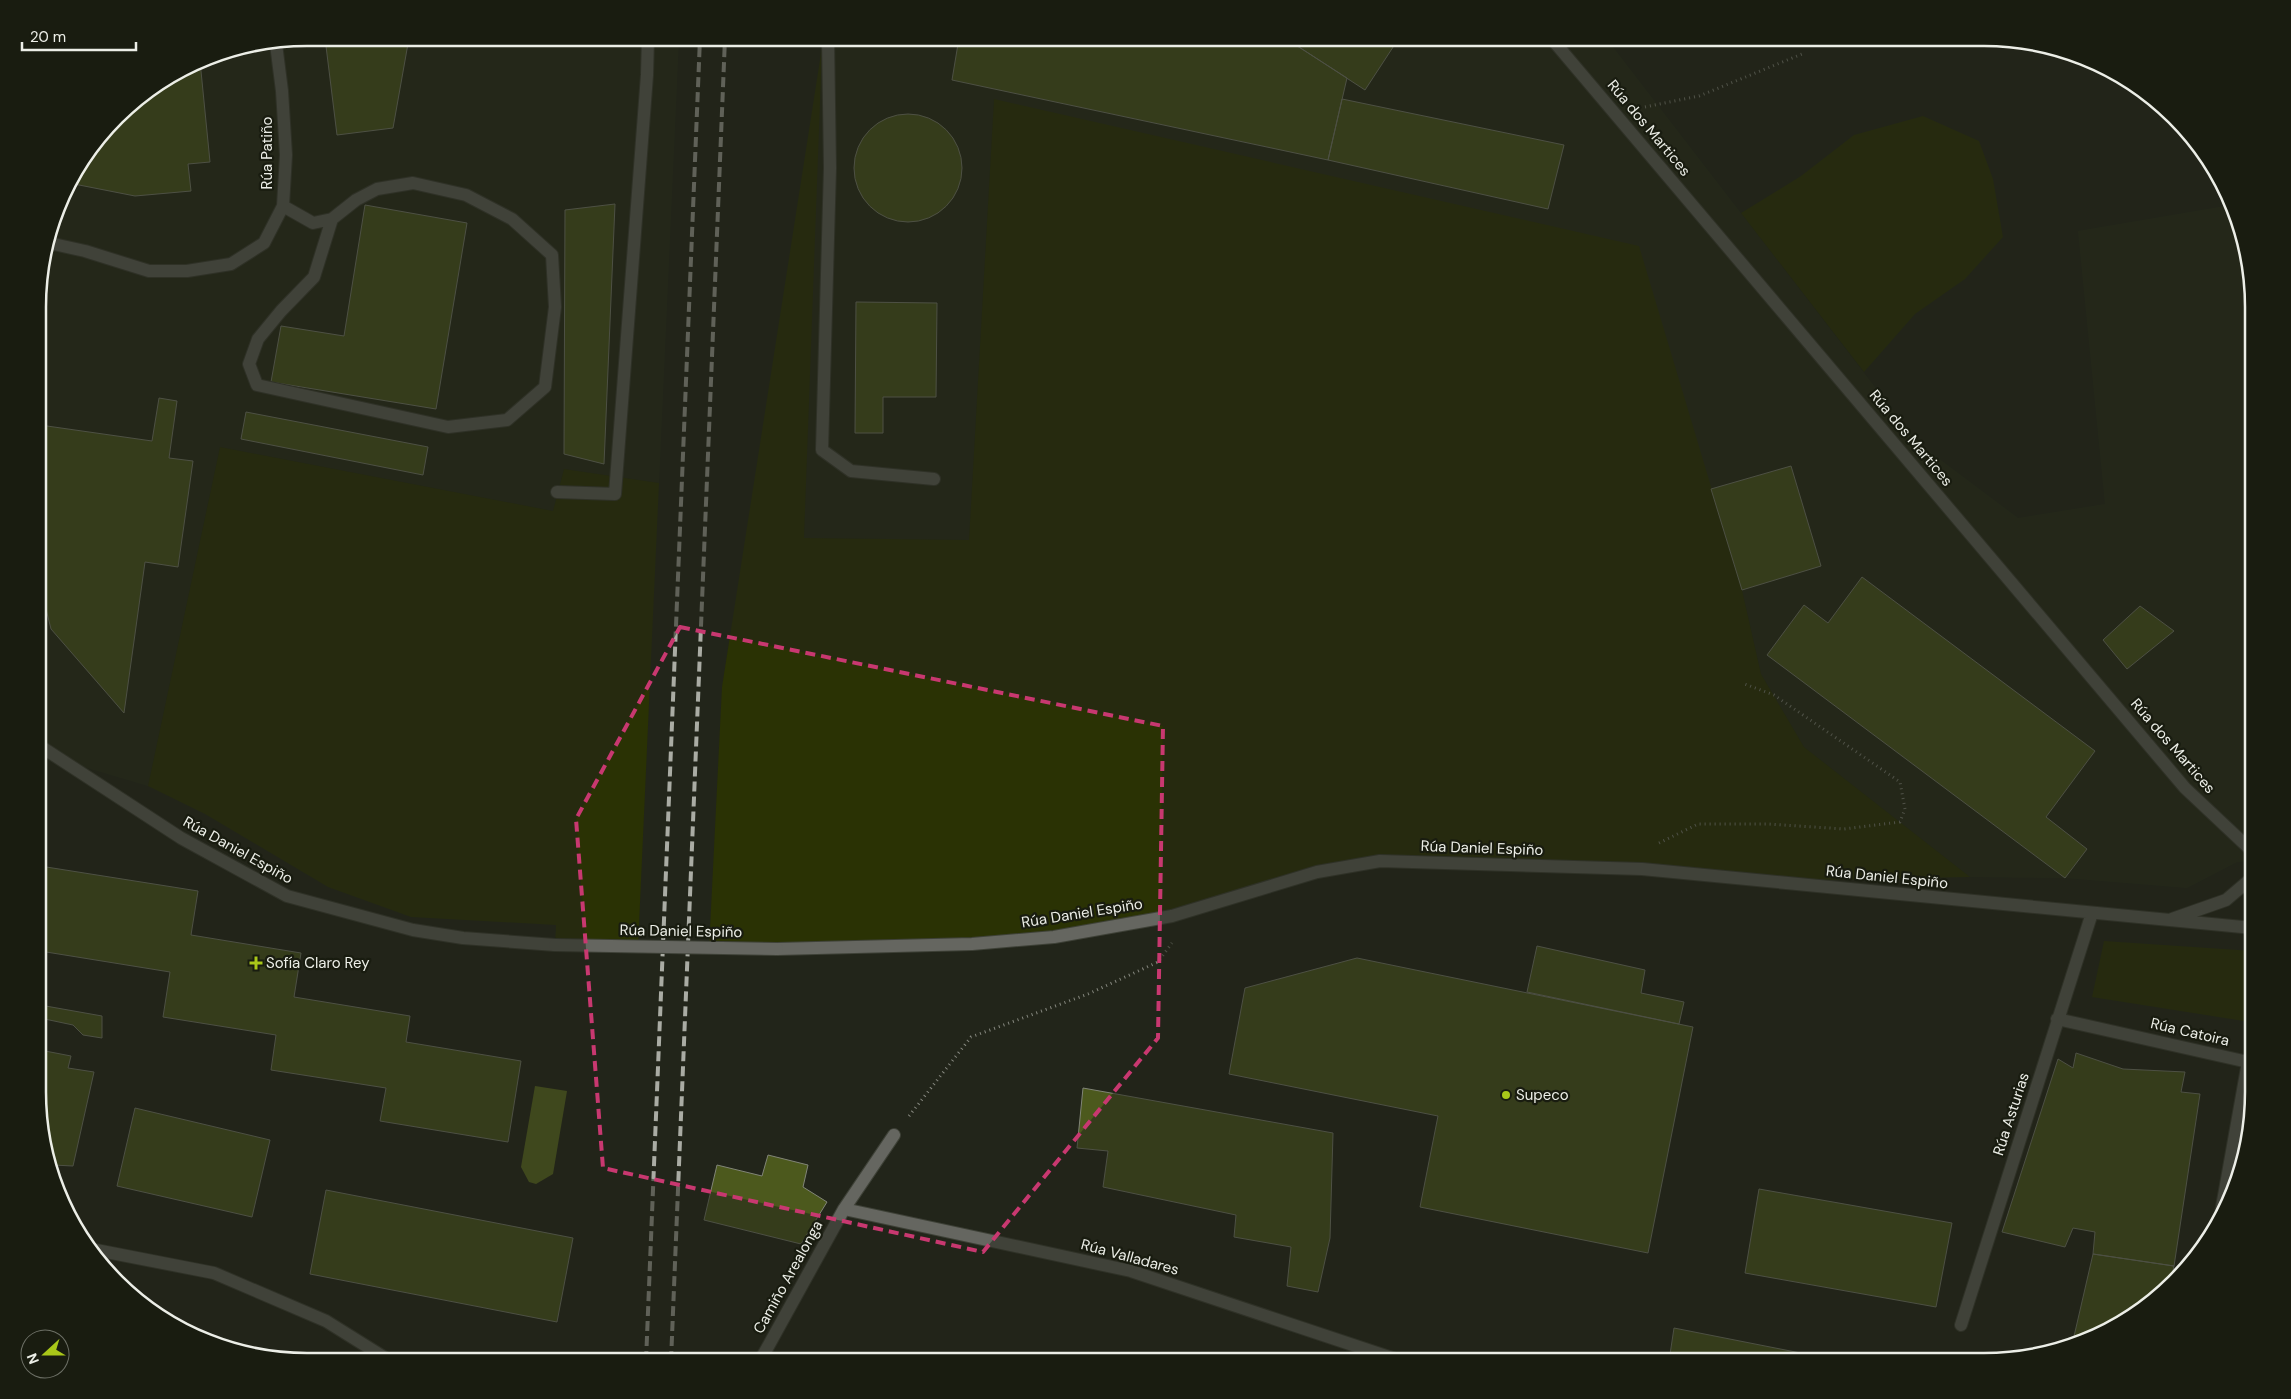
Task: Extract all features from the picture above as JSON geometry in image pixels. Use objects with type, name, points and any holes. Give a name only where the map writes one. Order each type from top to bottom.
[{"type":"street","points":[[557,492],[614,494],[648,46]]},
{"type":"street","points":[[828,46],[830,168],[822,450],[850,471],[934,479]]},
{"type":"street","name":"Rúa dos Martices","points":[[1558,46],[2185,788],[2245,844]]},
{"type":"street","name":"Rúa Patiño","points":[[54,243],[86,251],[149,271],[187,271],[231,264],[264,243],[283,206],[286,156],[282,91],[276,48]]},
{"type":"street","points":[[283,206],[314,223],[332,219],[356,200],[377,189],[413,183],[466,195],[512,219],[552,255],[555,307],[545,387],[506,420],[448,427],[257,385],[249,364],[258,339],[281,311],[314,277],[332,219]]},
{"type":"street","name":"Rúa Daniel Espiño","points":[[46,750],[181,838],[287,896],[413,930],[463,938],[555,946],[777,949],[972,944],[1054,937],[1172,916],[1317,872],[1380,861],[1642,869],[2245,927]]},
{"type":"street","name":"Rúa Daniel Espiño","points":[[2168,921],[2226,900],[2245,884]]},
{"type":"street","name":"Rúa Asturias","points":[[1962,1325],[2057,1019],[2092,914]]},
{"type":"street","name":"Rúa Catoira","points":[[2057,1019],[2245,1061]]},
{"type":"street","name":"Rúa Catoira","points":[[2225,1192],[2245,1079]]},
{"type":"street","points":[[844,1209],[894,1135]]},
{"type":"street","name":"Rúa Valladares","points":[[844,1209],[1131,1271],[1377,1353]]},
{"type":"street","name":"Camiño Arealonga","points":[[764,1353],[844,1209]]},
{"type":"street","points":[[100,1251],[214,1272],[326,1320],[376,1353]]},
{"type":"path","points":[[1601,96],[1642,108],[1699,96],[1802,54]]},
{"type":"path","points":[[1642,869],[1659,842],[1698,824],[1768,824],[1844,829],[1900,822],[1905,809],[1900,782],[1774,696],[1742,683]]},
{"type":"path","points":[[894,1135],[971,1037],[1088,994],[1158,962],[1172,942]]},
{"type":"highlighted area","points":[[680,627],[1163,726],[1158,1038],[983,1252],[603,1168],[576,819]]},
{"type":"shaded area","points":[[308,46],[679,46],[659,483],[564,469],[553,511],[220,447],[148,786],[46,756],[46,308],[48,273],[55,240],[66,208],[81,177],[100,148],[135,111],[177,81],[224,60],[273,48]]},
{"type":"shaded area","points":[[821,46],[1612,46],[1918,443],[2018,518],[2105,504],[2078,231],[2224,206],[2240,257],[2245,308],[2245,862],[2237,862],[2187,888],[2065,878],[1970,877],[1804,747],[1761,674],[1742,590],[1711,489],[994,99],[969,540],[804,538]]},
{"type":"shaded area","points":[[822,47],[804,538],[969,540],[994,99],[1639,246],[1742,590],[1761,674],[1804,747],[1970,877],[1763,881],[1380,861],[1172,916],[1054,937],[709,949],[722,687]]},
{"type":"shaded area","points":[[1923,116],[1979,141],[1993,179],[2003,237],[1965,279],[1915,314],[1864,372],[1741,213],[1801,176],[1854,135]]},
{"type":"shaded area","points":[[220,447],[553,511],[564,469],[659,483],[638,947],[555,945],[556,925],[411,917],[328,887],[205,814],[148,786]]},
{"type":"shaded area","points":[[2104,941],[2245,950],[2245,1021],[2092,997]]},
{"type":"shaded area","points":[[535,1086],[567,1091],[553,1174],[536,1184],[529,1182],[521,1167]]},
{"type":"building","points":[[326,46],[408,46],[393,128],[337,135]]},
{"type":"building","points":[[958,46],[1297,46],[1347,78],[1328,160],[952,80]]},
{"type":"building","points":[[1297,46],[1394,46],[1365,90]]},
{"type":"building","points":[[201,69],[210,162],[188,164],[191,191],[135,196],[77,185],[100,148],[135,111],[162,90]]},
{"type":"building","points":[[1342,99],[1564,145],[1548,209],[1328,160]]},
{"type":"building","points":[[908,114],[929,118],[946,130],[958,147],[962,168],[958,189],[946,206],[929,218],[908,222],[887,218],[870,206],[858,189],[854,168],[858,147],[870,130],[887,118]]},
{"type":"building","points":[[615,204],[604,464],[564,454],[565,210]]},
{"type":"building","points":[[365,205],[467,223],[436,409],[271,382],[281,326],[344,336]]},
{"type":"building","points":[[856,302],[937,303],[936,397],[883,397],[883,433],[855,433]]},
{"type":"building","points":[[159,398],[177,401],[169,458],[193,461],[178,567],[145,562],[124,713],[51,629],[46,609],[46,426],[152,441]]},
{"type":"building","points":[[246,412],[428,447],[423,475],[241,439]]},
{"type":"building","points":[[1791,466],[1821,566],[1742,590],[1711,489]]},
{"type":"building","points":[[1862,577],[2095,751],[2046,817],[2087,849],[2065,878],[1767,655],[1804,605],[1828,623]]},
{"type":"building","points":[[2140,606],[2174,631],[2127,669],[2103,640]]},
{"type":"building","points":[[46,867],[198,891],[191,935],[301,953],[294,997],[410,1016],[406,1042],[521,1061],[508,1142],[380,1121],[386,1088],[271,1070],[276,1035],[163,1017],[170,972],[46,952]]},
{"type":"building","points":[[1537,946],[1645,970],[1641,993],[1684,1002],[1679,1024],[1527,992]]},
{"type":"building","name":"Supeco","points":[[1357,958],[1693,1027],[1648,1253],[1420,1207],[1438,1116],[1229,1074],[1245,988]]},
{"type":"building","points":[[46,1006],[102,1016],[102,1038],[83,1035],[73,1025],[46,1019]]},
{"type":"building","points":[[46,1051],[71,1056],[68,1068],[94,1072],[73,1166],[57,1165],[51,1142],[46,1091]]},
{"type":"building","points":[[2076,1053],[2123,1069],[2185,1072],[2181,1092],[2200,1094],[2174,1266],[2093,1254],[2095,1232],[2073,1228],[2065,1247],[2002,1232],[2058,1059],[2073,1068]]},
{"type":"building","points":[[1083,1088],[1333,1133],[1330,1238],[1318,1292],[1287,1286],[1291,1247],[1234,1237],[1236,1215],[1103,1187],[1108,1151],[1077,1148]]},
{"type":"building","points":[[135,1108],[270,1140],[252,1217],[117,1186]]},
{"type":"building","points":[[768,1155],[808,1165],[803,1187],[827,1202],[801,1244],[704,1220],[717,1165],[762,1176]]},
{"type":"building","points":[[1759,1189],[1952,1223],[1936,1307],[1745,1273]]},
{"type":"building","points":[[326,1190],[573,1238],[557,1322],[310,1274]]},
{"type":"building","points":[[2093,1254],[2174,1266],[2173,1271],[2156,1288],[2129,1309],[2099,1326],[2074,1336]]},
{"type":"building","points":[[1674,1328],[1801,1353],[1670,1353]]},
{"type":"railway","points":[[646,1353],[700,46]]},
{"type":"railway","points":[[671,1353],[725,46]]},
{"type":"place","name":"Sofía Claro Rey","points":[[256,963]]},
{"type":"place","name":"Supeco","points":[[1506,1095]]}]
